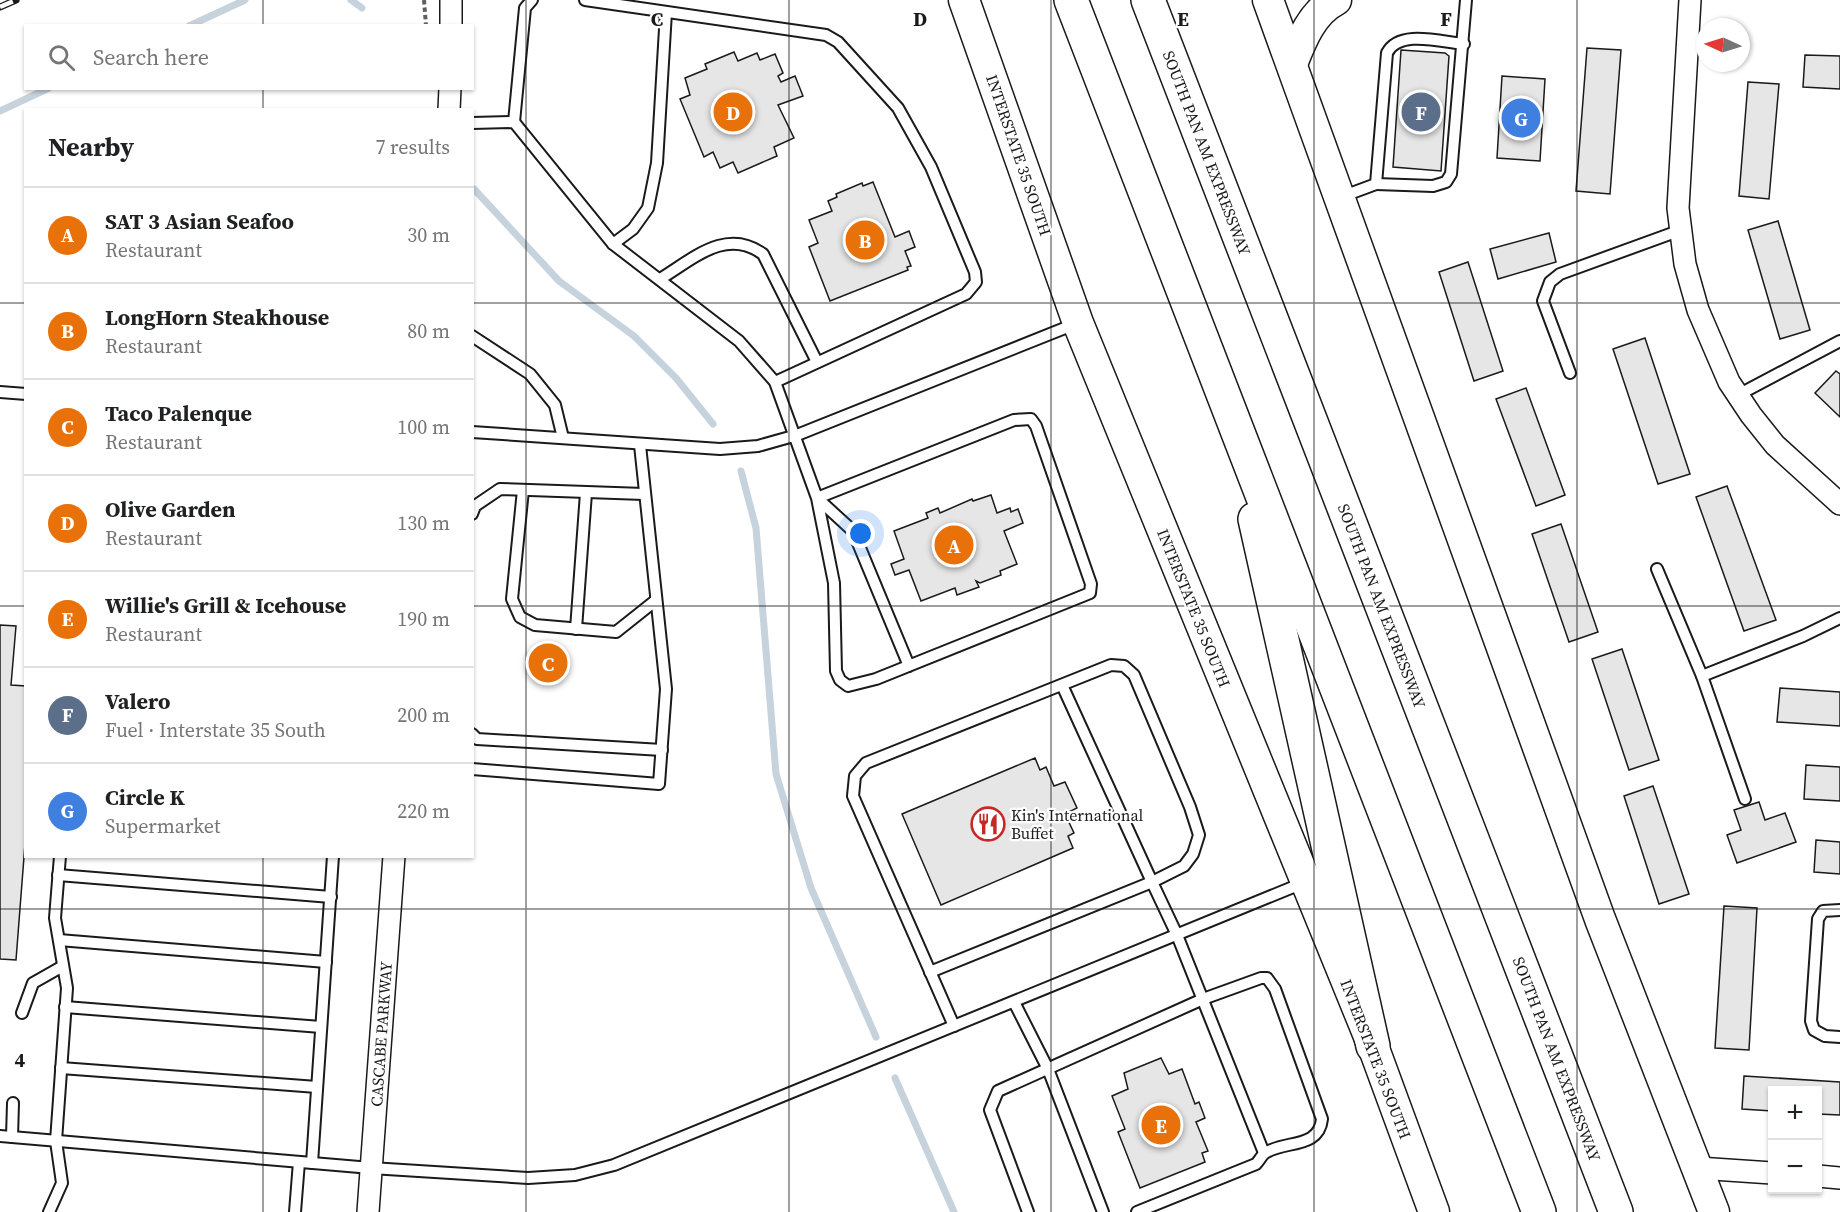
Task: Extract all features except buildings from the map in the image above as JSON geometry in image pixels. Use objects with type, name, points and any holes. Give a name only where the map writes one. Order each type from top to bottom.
[{"type":"highway","points":[[1071,0],[1539,1212]]},
{"type":"highway","name":"SOUTH PAN AM EXPRESSWAY","points":[[1148,0],[1616,1212]]},
{"type":"highway","points":[[1237,429],[1268,586],[1373,1046]]},
{"type":"highway","points":[[1545,1025],[1641,1212]]},
{"type":"main road","name":"INTERSTATE 35 SOUTH","points":[[964,0],[1078,322],[1373,1046],[1432,1212]]},
{"type":"main road","points":[[1268,0],[1600,919],[1714,1212]]},
{"type":"main road","points":[[1292,64],[1304,32],[1329,3],[1336,0]]},
{"type":"street","points":[[451,24],[452,0]]},
{"type":"street","points":[[1690,0],[1678,208],[1685,264],[1698,310],[1712,347],[1738,395],[1775,446],[1840,504]]},
{"type":"street","points":[[449,108],[450,90]]},
{"type":"street","name":"CASCABE PARKWAY","points":[[368,1212],[394,858]]},
{"type":"street","points":[[1698,1168],[1768,1173]]},
{"type":"street","points":[[1822,1176],[1840,1178]]},
{"type":"lane","points":[[532,0],[525,8],[514,122],[613,243],[740,341],[775,382],[797,435],[818,498],[834,583],[836,671],[840,680],[848,686],[876,679],[1090,593],[1091,584],[1036,426],[1031,419],[1014,420],[818,498]]},
{"type":"lane","points":[[585,0],[826,35],[838,42],[898,108],[931,167],[975,272],[976,282],[966,294],[775,382]]},
{"type":"lane","points":[[1340,197],[1376,184],[1433,186],[1446,182],[1451,174],[1466,0]]},
{"type":"lane","points":[[613,243],[633,229],[648,208],[657,163],[666,12]]},
{"type":"lane","points":[[1376,184],[1387,53],[1391,45],[1399,40],[1408,39],[1464,44]]},
{"type":"lane","points":[[474,123],[514,122]]},
{"type":"lane","points":[[1570,373],[1543,301],[1550,282],[1560,274],[1681,230]]},
{"type":"lane","points":[[660,279],[714,246],[737,242],[749,244],[763,254],[817,362]]},
{"type":"lane","points":[[474,432],[720,449],[758,446],[797,435],[1078,322]]},
{"type":"lane","points":[[474,337],[530,374],[555,405],[562,438]]},
{"type":"lane","points":[[1738,395],[1840,341]]},
{"type":"lane","points":[[0,392],[24,394]]},
{"type":"lane","points":[[474,769],[659,784],[666,689],[640,445]]},
{"type":"lane","points":[[474,509],[500,489],[644,494]]},
{"type":"lane","points":[[523,490],[512,598],[520,618],[535,625],[616,632],[655,601]]},
{"type":"lane","points":[[576,629],[586,493]]},
{"type":"lane","points":[[818,498],[853,531],[909,666]]},
{"type":"lane","points":[[1657,569],[1702,676],[1745,799]]},
{"type":"lane","points":[[1702,676],[1803,636],[1840,618]]},
{"type":"lane","points":[[930,972],[1152,882],[1184,866],[1193,854],[1199,835],[1190,807],[1134,675],[1125,666],[1111,665],[866,763],[855,776],[853,796],[930,972],[954,1026]]},
{"type":"lane","points":[[1062,684],[1177,935],[1264,1153]]},
{"type":"lane","points":[[474,736],[477,739],[662,750]]},
{"type":"lane","points":[[54,1212],[49,1212],[62,1183],[56,1141],[67,988],[55,918],[60,858]]},
{"type":"lane","points":[[312,1163],[333,858]]},
{"type":"lane","points":[[58,875],[331,897]]},
{"type":"lane","points":[[0,1136],[371,1168],[528,1178],[575,1175],[614,1165],[1306,882]]},
{"type":"lane","points":[[1840,910],[1823,911],[1818,919],[1811,1021],[1814,1030],[1825,1036],[1840,1037]]},
{"type":"lane","points":[[59,940],[326,962]]},
{"type":"lane","points":[[22,1013],[33,983],[63,966]]},
{"type":"lane","points":[[1028,1212],[990,1110],[998,1091],[1203,999],[1261,978],[1267,978],[1275,989],[1322,1119],[1321,1129],[1314,1138],[1264,1153],[1256,1164],[1137,1212]]},
{"type":"lane","points":[[1014,1002],[1048,1069],[1103,1212]]},
{"type":"lane","points":[[65,1007],[321,1027]]},
{"type":"lane","points":[[61,1068],[317,1087]]},
{"type":"lane","points":[[12,1137],[13,1103]]},
{"type":"lane","points":[[295,1212],[299,1162]]},
{"type":"path","points":[[424,0],[426,24]]},
{"type":"waterway","points":[[193,24],[245,0]]},
{"type":"waterway","points":[[351,0],[362,8]]},
{"type":"waterway","points":[[0,111],[45,90]]},
{"type":"waterway","points":[[474,189],[559,281],[634,336],[676,378],[713,424]]},
{"type":"waterway","points":[[741,471],[756,528],[776,774],[811,888],[876,1037]]},
{"type":"waterway","points":[[895,1078],[954,1212]]},
{"type":"railway","points":[[0,7],[16,0]]},
{"type":"place","name":"Olive Garden","points":[[733,112]]},
{"type":"place","name":"Valero","points":[[1421,112]]},
{"type":"place","name":"Circle K","points":[[1521,118]]},
{"type":"place","name":"LongHorn Steakhouse","points":[[865,240]]},
{"type":"place","name":"SAT 3 Asian Seafoo","points":[[954,545]]},
{"type":"place","name":"Taco Palenque","points":[[548,663]]},
{"type":"place","name":"Kin's International Buffet","points":[[988,824]]},
{"type":"place","name":"Willie's Grill & Icehouse","points":[[1161,1125]]}]
